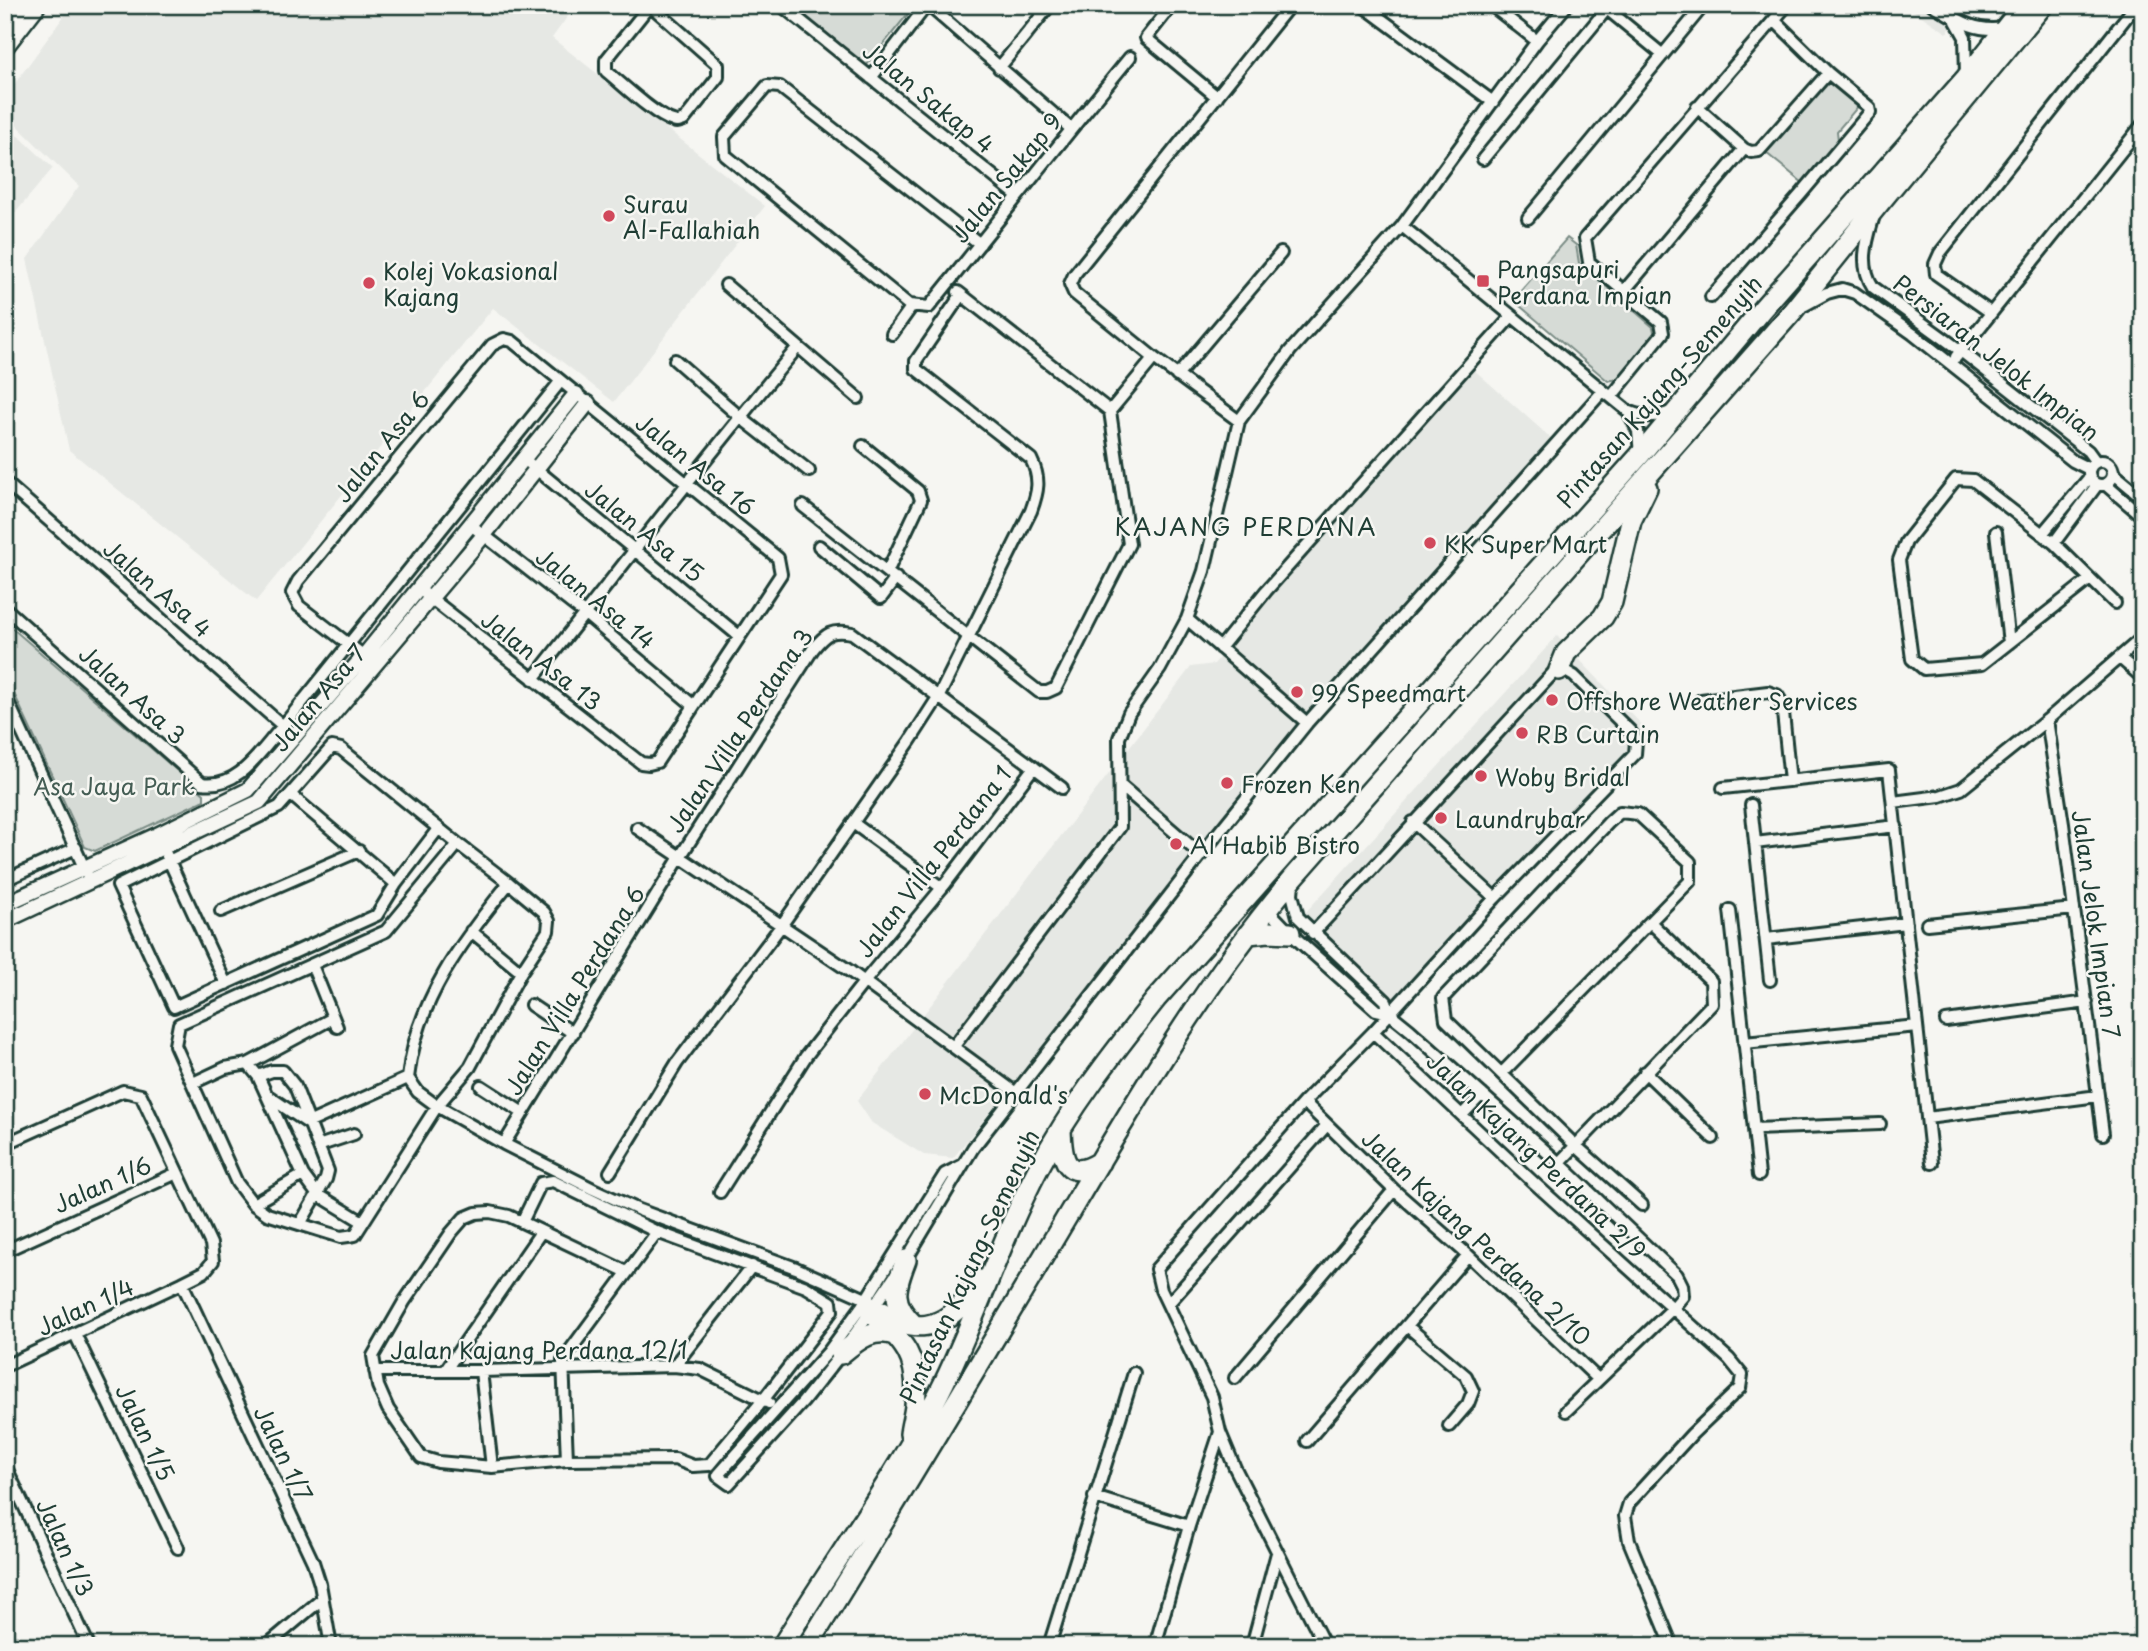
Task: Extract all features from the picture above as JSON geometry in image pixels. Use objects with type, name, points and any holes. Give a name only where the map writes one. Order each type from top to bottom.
[{"type":"highway","name":"Pintasan Kajang-Semenyih","points":[[782,1646],[912,1441],[954,1361],[1038,1170],[1061,1130],[1115,1050],[1156,999],[1640,455],[1763,308],[1966,78],[2024,5]]},
{"type":"highway","name":"Pintasan Kajang-Semenyih","points":[[808,1646],[932,1445],[1100,1162],[1183,1028],[1248,934],[1294,877],[1792,312],[2043,5]]},
{"type":"highway","points":[[1559,670],[1566,653],[1603,617],[1612,602],[1630,522],[1654,470]]},
{"type":"highway","points":[[1248,934],[1290,933]]},
{"type":"highway","points":[[1061,1130],[1062,1152],[1068,1166],[1074,1170],[1089,1169],[1100,1162]]},
{"type":"highway","points":[[906,1260],[897,1283],[897,1299],[903,1314],[914,1377],[915,1404],[910,1434],[912,1441]]},
{"type":"highway","points":[[841,1354],[871,1333],[906,1331],[948,1318],[965,1301],[976,1283],[989,1277]]},
{"type":"highway","points":[[868,1306],[906,1331]]},
{"type":"main road","points":[[5,20],[17,5]]},
{"type":"main road","points":[[5,45],[36,5]]},
{"type":"street","points":[[651,5],[718,65],[718,77],[684,120],[677,123],[651,107],[606,71],[606,60],[651,5]]},
{"type":"street","name":"Jalan Sakap 4","points":[[781,5],[1018,196]]},
{"type":"street","points":[[871,78],[927,5],[1071,129]]},
{"type":"street","points":[[999,68],[1050,5]]},
{"type":"street","points":[[1172,5],[1146,38],[1217,97]]},
{"type":"street","points":[[1238,421],[1074,293],[1070,284],[1074,275],[1290,5]]},
{"type":"street","points":[[1362,5],[1493,102]]},
{"type":"street","points":[[1491,5],[1537,41]]},
{"type":"street","points":[[954,1046],[1120,827],[1119,738],[1129,713],[1160,669],[1187,619],[1204,572],[1238,421],[1290,351],[1402,226],[1537,41],[1567,5]]},
{"type":"street","points":[[1528,218],[1704,5]]},
{"type":"street","points":[[961,1166],[945,1174],[868,1306],[841,1354],[803,1402],[730,1484],[718,1476],[829,1351],[868,1306],[906,1260],[973,1148],[1307,723],[1663,333],[1661,322],[1589,262],[1585,238],[1787,5]]},
{"type":"street","points":[[1933,5],[1976,28],[1991,30],[2008,27]]},
{"type":"street","points":[[1990,312],[1936,274],[1935,264],[1940,253],[2136,5]]},
{"type":"street","points":[[1483,159],[1609,7],[1663,55]]},
{"type":"street","points":[[1952,13],[1965,37],[1966,78]]},
{"type":"street","points":[[1711,297],[1870,112],[1869,107],[1828,73],[1774,20]]},
{"type":"street","name":"Jalan Sakap 9","points":[[911,306],[929,307],[1130,57]]},
{"type":"street","points":[[1697,107],[1744,149],[1759,151],[1828,73]]},
{"type":"street","points":[[892,334],[911,306],[725,155],[724,137],[767,86],[780,87],[980,244]]},
{"type":"street","points":[[1951,364],[2143,124]]},
{"type":"street","points":[[1624,291],[1744,149]]},
{"type":"street","name":"Persiaran Jelok Impian","points":[[1877,206],[1865,254],[1867,278],[1873,287],[1961,351],[2088,451],[2095,476]]},
{"type":"street","points":[[1402,226],[1628,411],[1652,418],[1678,409]]},
{"type":"street","points":[[1177,376],[1281,253]]},
{"type":"street","points":[[803,506],[1039,692],[1056,688],[1129,544],[1110,411],[948,284]]},
{"type":"street","points":[[726,285],[858,398]]},
{"type":"street","name":"Persiaran Jelok Impian","points":[[1792,312],[1827,293],[1842,289],[1855,292],[2095,476],[2143,517]]},
{"type":"street","points":[[610,1172],[677,1063],[781,926],[939,696],[1031,511],[1038,489],[1036,470],[1031,459],[916,369],[916,361],[961,295]]},
{"type":"street","points":[[1220,648],[1266,591],[1511,317]]},
{"type":"street","name":"Jalan Asa 6","points":[[348,645],[299,606],[292,593],[298,581],[492,345],[504,339],[512,341]]},
{"type":"street","name":"Jalan Asa 16","points":[[512,341],[778,558],[780,574],[739,636]]},
{"type":"street","points":[[533,680],[797,348]]},
{"type":"street","points":[[1110,411],[1154,358]]},
{"type":"street","points":[[674,360],[808,471]]},
{"type":"street","name":"Jalan Asa 7","points":[[214,785],[240,774],[283,726],[560,382]]},
{"type":"street","name":"Jalan Asa 7","points":[[313,728],[364,656],[576,394]]},
{"type":"street","name":"Jalan Asa 7","points":[[5,920],[87,875],[222,811],[248,790],[313,728],[430,599],[588,403]]},
{"type":"street","points":[[1628,411],[1638,431],[1640,455]]},
{"type":"street","points":[[819,546],[881,598],[921,500],[918,491],[863,446]]},
{"type":"street","name":"Jalan Asa 15","points":[[524,459],[739,636]]},
{"type":"street","points":[[2054,543],[2105,461],[2113,473],[2143,498]]},
{"type":"street","points":[[2095,476],[2113,478],[2113,473]]},
{"type":"street","points":[[2042,534],[2095,476]]},
{"type":"street","points":[[2090,579],[1982,664],[1924,669],[1912,659],[1899,560],[1906,541],[1956,479],[1973,480],[2054,543],[2115,603]]},
{"type":"street","name":"Jalan Asa 4","points":[[5,482],[283,726]]},
{"type":"street","name":"Jalan Asa 14","points":[[471,525],[585,614],[694,706]]},
{"type":"street","points":[[1996,532],[2009,643]]},
{"type":"street","name":"Jalan Asa 13","points":[[419,589],[641,763],[657,762],[694,706]]},
{"type":"street","name":"Jalan Asa 3","points":[[5,608],[202,783],[214,785]]},
{"type":"street","points":[[1187,619],[1307,723]]},
{"type":"street","name":"Jalan Villa Perdana 3","points":[[680,856],[824,636],[836,630],[852,633],[939,696]]},
{"type":"street","points":[[694,706],[739,636]]},
{"type":"street","points":[[1893,802],[1940,796],[1961,789],[2143,638]]},
{"type":"street","points":[[348,645],[364,656]]},
{"type":"street","points":[[2120,658],[2143,678]]},
{"type":"street","points":[[1313,933],[1555,671],[1574,676],[1636,741],[1635,754],[1495,898],[1373,1032],[1304,1102],[1156,1269],[1161,1290],[1212,1397],[1220,1432],[1235,1468],[1324,1644]]},
{"type":"street","points":[[1701,699],[1768,692],[1777,695],[1782,703],[1790,781]]},
{"type":"street","points":[[5,695],[87,875]]},
{"type":"street","points":[[939,696],[1062,788]]},
{"type":"street","name":"Jalan Jelok Impian 7","points":[[2047,720],[2103,1134]]},
{"type":"street","points":[[438,829],[396,884],[377,915],[174,1007],[118,886],[279,807],[332,747],[341,749],[509,883],[544,912],[549,921],[548,930],[521,972],[470,1067],[437,1106],[355,1235],[341,1237],[268,1214],[253,1203],[237,1183],[175,1045],[179,1024],[386,931],[458,844]]},
{"type":"street","name":"Jalan Villa Perdana 1","points":[[719,1192],[806,1056],[942,888],[1034,767]]},
{"type":"street","points":[[1723,788],[1889,770],[1932,1163]]},
{"type":"street","points":[[214,785],[222,811]]},
{"type":"street","points":[[1120,785],[1201,855]]},
{"type":"street","points":[[291,795],[396,884]]},
{"type":"street","points":[[1751,805],[1770,980]]},
{"type":"street","points":[[1502,1073],[1690,881],[1690,862],[1637,814],[1620,812],[1443,998],[1446,1020],[1575,1145],[1642,1205]]},
{"type":"street","points":[[1413,822],[1495,898]]},
{"type":"street","points":[[853,823],[942,888]]},
{"type":"street","points":[[1755,843],[1896,826]]},
{"type":"street","points":[[637,828],[864,982],[1016,1093]]},
{"type":"street","points":[[160,841],[226,984]]},
{"type":"street","points":[[5,880],[76,848]]},
{"type":"street","points":[[221,911],[359,851]]},
{"type":"street","name":"Jalan Villa Perdana 6","points":[[504,1144],[680,856]]},
{"type":"street","name":"Jalan Asa 7","points":[[5,904],[87,875]]},
{"type":"street","points":[[1294,877],[1292,894],[1298,917],[1386,1001],[1389,1013]]},
{"type":"street","points":[[509,883],[471,931],[436,985],[424,1012],[411,1050],[408,1078],[418,1092],[437,1106],[504,1144],[639,1210],[796,1268],[850,1294],[868,1306]]},
{"type":"street","points":[[1267,909],[1376,1010],[1389,1013],[1482,1094],[1677,1275],[1683,1296],[1566,1411]]},
{"type":"street","points":[[1927,924],[2074,909]]},
{"type":"street","points":[[1730,910],[1759,1175]]},
{"type":"street","points":[[1559,1163],[1712,1004],[1711,981],[1651,923]]},
{"type":"street","points":[[1766,939],[1906,923]]},
{"type":"street","points":[[471,931],[521,972]]},
{"type":"street","points":[[287,956],[295,973]]},
{"type":"street","points":[[193,1083],[225,1068],[248,1064],[335,1022],[312,965]]},
{"type":"street","points":[[1946,1021],[2087,1002]]},
{"type":"street","points":[[531,1005],[573,1033]]},
{"type":"street","points":[[1744,1043],[1917,1026]]},
{"type":"street","name":"Jalan Kajang Perdana 2/9","points":[[1373,1032],[1729,1359],[1742,1375],[1740,1388],[1692,1434],[1629,1503],[1625,1516],[1629,1541],[1669,1638]]},
{"type":"street","points":[[248,1064],[258,1076],[268,1096],[303,1175],[317,1194],[363,1222]]},
{"type":"street","points":[[258,1076],[272,1071],[283,1071],[295,1086],[328,1171],[300,1224]]},
{"type":"street","points":[[1645,1072],[1713,1138]]},
{"type":"street","points":[[308,1124],[408,1078]]},
{"type":"street","points":[[481,1086],[523,1113]]},
{"type":"street","points":[[5,1144],[123,1091],[141,1095],[177,1173]]},
{"type":"street","points":[[1462,1115],[1482,1094]]},
{"type":"street","points":[[268,1096],[308,1124]]},
{"type":"street","points":[[1927,1118],[2098,1096]]},
{"type":"street","name":"Jalan Kajang Perdana 2/10","points":[[1304,1102],[1394,1190],[1468,1255],[1598,1379]]},
{"type":"street","points":[[1754,1129],[1880,1124]]},
{"type":"street","points":[[1168,1304],[1327,1125]]},
{"type":"street","points":[[318,1146],[354,1134]]},
{"type":"street","name":"Jalan 1/6","points":[[5,1251],[177,1173]]},
{"type":"street","name":"Jalan 1/4","points":[[5,1366],[204,1272],[213,1261],[211,1244],[177,1173]]},
{"type":"street","points":[[253,1203],[303,1175]]},
{"type":"street","points":[[522,1222],[541,1183],[553,1181],[657,1232],[806,1287],[831,1302],[832,1311],[709,1465],[693,1466],[675,1459],[567,1460],[492,1467],[438,1462],[421,1457],[388,1409],[375,1371],[373,1356],[404,1302],[464,1218],[476,1213],[491,1212],[509,1216],[627,1272]]},
{"type":"street","points":[[1235,1378],[1394,1190]]},
{"type":"street","points":[[445,1371],[541,1231]]},
{"type":"street","points":[[567,1460],[563,1360],[657,1232]]},
{"type":"street","points":[[1307,1441],[1468,1255]]},
{"type":"street","points":[[674,1366],[752,1266]]},
{"type":"street","name":"Jalan 1/7","points":[[182,1283],[313,1562],[331,1646]]},
{"type":"street","points":[[1407,1326],[1466,1376],[1473,1391],[1468,1405],[1449,1426]]},
{"type":"street","name":"Jalan 1/5","points":[[75,1334],[178,1548]]},
{"type":"street","name":"Jalan Kajang Perdana 12/1","points":[[375,1371],[563,1370],[674,1366],[701,1369],[764,1399],[778,1409]]},
{"type":"street","points":[[481,1371],[492,1467]]},
{"type":"street","points":[[1049,1646],[1134,1373]]},
{"type":"street","points":[[778,1409],[793,1409],[803,1402]]},
{"type":"street","points":[[774,1434],[780,1421],[778,1409]]},
{"type":"street","points":[[1155,1646],[1189,1526],[1220,1432]]},
{"type":"street","name":"Jalan 1/3","points":[[5,1465],[89,1646]]},
{"type":"street","points":[[1094,1497],[1189,1526]]},
{"type":"street","points":[[1252,1646],[1277,1553]]},
{"type":"street","points":[[266,1646],[322,1599]]},
{"type":"shaded area","name":"Kolej Vokasional Kajang","points":[[72,5],[576,5],[552,38],[765,206],[614,402],[493,308],[256,601],[69,450],[27,259],[79,186],[5,114],[5,97]]},
{"type":"shaded area","points":[[1905,5],[1966,5],[1947,33]]},
{"type":"shaded area","points":[[5,128],[21,138],[53,168],[5,225]]},
{"type":"shaded area","points":[[1472,368],[1553,440],[1299,726],[953,1158],[924,1155],[872,1123],[857,1101],[1191,667],[1214,664],[1267,599]]},
{"type":"shaded area","points":[[1557,636],[1644,727],[1641,756],[1409,1003],[1388,996],[1305,913]]},
{"type":"green space","points":[[790,5],[915,5],[866,66]]},
{"type":"green space","points":[[1828,77],[1861,103],[1837,131],[1838,140],[1803,183],[1765,152]]},
{"type":"green space","points":[[1567,238],[1576,245],[1579,263],[1653,327],[1655,336],[1622,378],[1608,381],[1513,300]]},
{"type":"green space","name":"Asa Jaya Park","points":[[5,622],[204,794],[204,800],[95,851],[85,847],[5,674]]},
{"type":"place","name":"Surau Al-Fallahiah","points":[[609,216]]},
{"type":"place","name":"Pangsapuri Perdana Impian","points":[[1483,281]]},
{"type":"place","name":"Kolej Vokasional Kajang","points":[[369,283]]},
{"type":"place","name":"KK Super Mart","points":[[1430,543]]},
{"type":"place","name":"99 Speedmart","points":[[1297,692]]},
{"type":"place","name":"Offshore Weather Services","points":[[1552,700]]},
{"type":"place","name":"RB Curtain","points":[[1522,733]]},
{"type":"place","name":"Woby Bridal","points":[[1481,776]]},
{"type":"place","name":"Frozen Ken","points":[[1227,783]]},
{"type":"place","name":"Laundrybar","points":[[1441,818]]},
{"type":"place","name":"Al Habib Bistro","points":[[1176,844]]},
{"type":"place","name":"McDonald's","points":[[925,1094]]},
{"type":"district","name":"KAJANG PERDANA","points":[[1246,526]]}]
